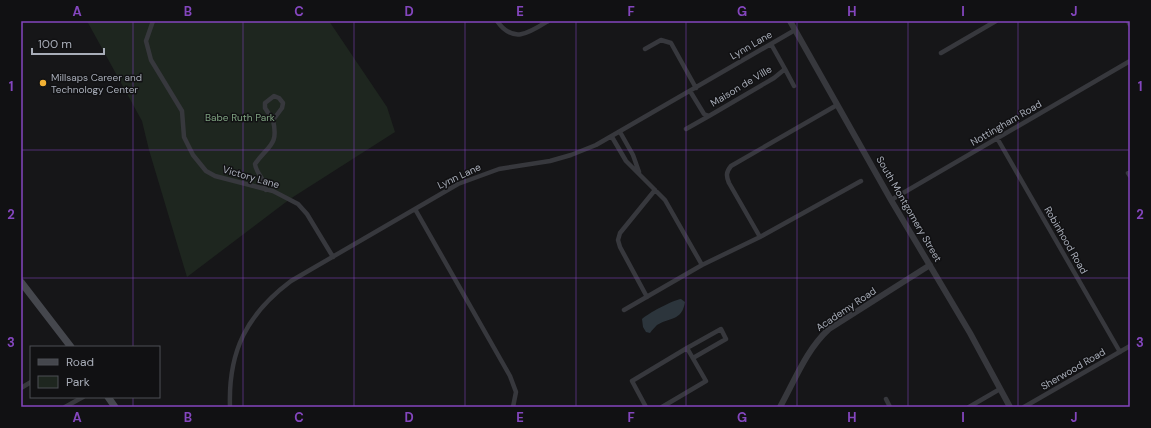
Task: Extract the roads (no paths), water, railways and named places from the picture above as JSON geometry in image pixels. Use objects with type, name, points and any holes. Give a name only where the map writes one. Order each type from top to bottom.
[{"type":"main road","points":[[21,282],[70,346]]},
{"type":"main road","points":[[109,398],[115,407]]},
{"type":"street","name":"Victory Lane","points":[[153,21],[146,41],[151,60],[182,111],[184,137],[193,155],[206,171],[215,176],[266,190],[298,204],[307,214],[332,256]]},
{"type":"street","points":[[497,21],[508,33],[516,34],[529,33],[548,21]]},
{"type":"street","name":"South Montgomery Street","points":[[790,21],[891,200],[970,333],[1010,407]]},
{"type":"street","points":[[941,53],[996,21]]},
{"type":"street","points":[[1128,21],[1130,25]]},
{"type":"street","name":"Lynn Lane","points":[[230,407],[229,386],[232,367],[245,330],[258,311],[273,294],[291,281],[458,184],[478,175],[499,169],[550,161],[572,155],[612,137],[795,30]]},
{"type":"street","points":[[645,49],[661,40],[671,43],[696,88]]},
{"type":"street","name":"Maison de Ville","points":[[690,91],[704,114],[709,116],[774,78],[785,69],[771,44]]},
{"type":"street","name":"Nottingham Road","points":[[891,200],[1130,61]]},
{"type":"street","points":[[785,69],[794,86]]},
{"type":"street","points":[[266,190],[265,180],[256,169],[255,164],[272,144],[276,134],[273,120],[265,108],[265,103],[274,96],[283,102],[282,108],[273,120]]},
{"type":"street","points":[[760,237],[726,177],[727,170],[731,166],[837,104]]},
{"type":"street","points":[[686,129],[709,116]]},
{"type":"street","points":[[620,132],[633,155],[639,173]]},
{"type":"street","points":[[612,137],[626,161],[665,200],[702,265]]},
{"type":"street","name":"Robinhood Road","points":[[997,138],[1120,352]]},
{"type":"street","points":[[624,310],[702,265],[760,237],[861,181]]},
{"type":"street","points":[[647,296],[620,247],[618,240],[620,233],[655,190]]},
{"type":"street","points":[[415,209],[510,376],[516,392],[513,407]]},
{"type":"street","name":"Academy Road","points":[[780,407],[818,339],[832,327],[930,265]]},
{"type":"street","points":[[646,407],[632,381],[721,329],[726,339],[693,358]]},
{"type":"street","name":"Sherwood Road","points":[[1024,407],[1130,346]]},
{"type":"street","points":[[662,407],[706,381],[687,348]]},
{"type":"street","points":[[21,388],[30,383]]},
{"type":"street","points":[[969,407],[1000,389]]},
{"type":"street","points":[[66,407],[81,398]]},
{"type":"street","points":[[886,399],[890,407]]},
{"type":"place","name":"Millsaps Career and Technology Center","points":[[43,83]]},
{"type":"park label","name":"Babe Ruth Park","points":[[240,117]]}]
